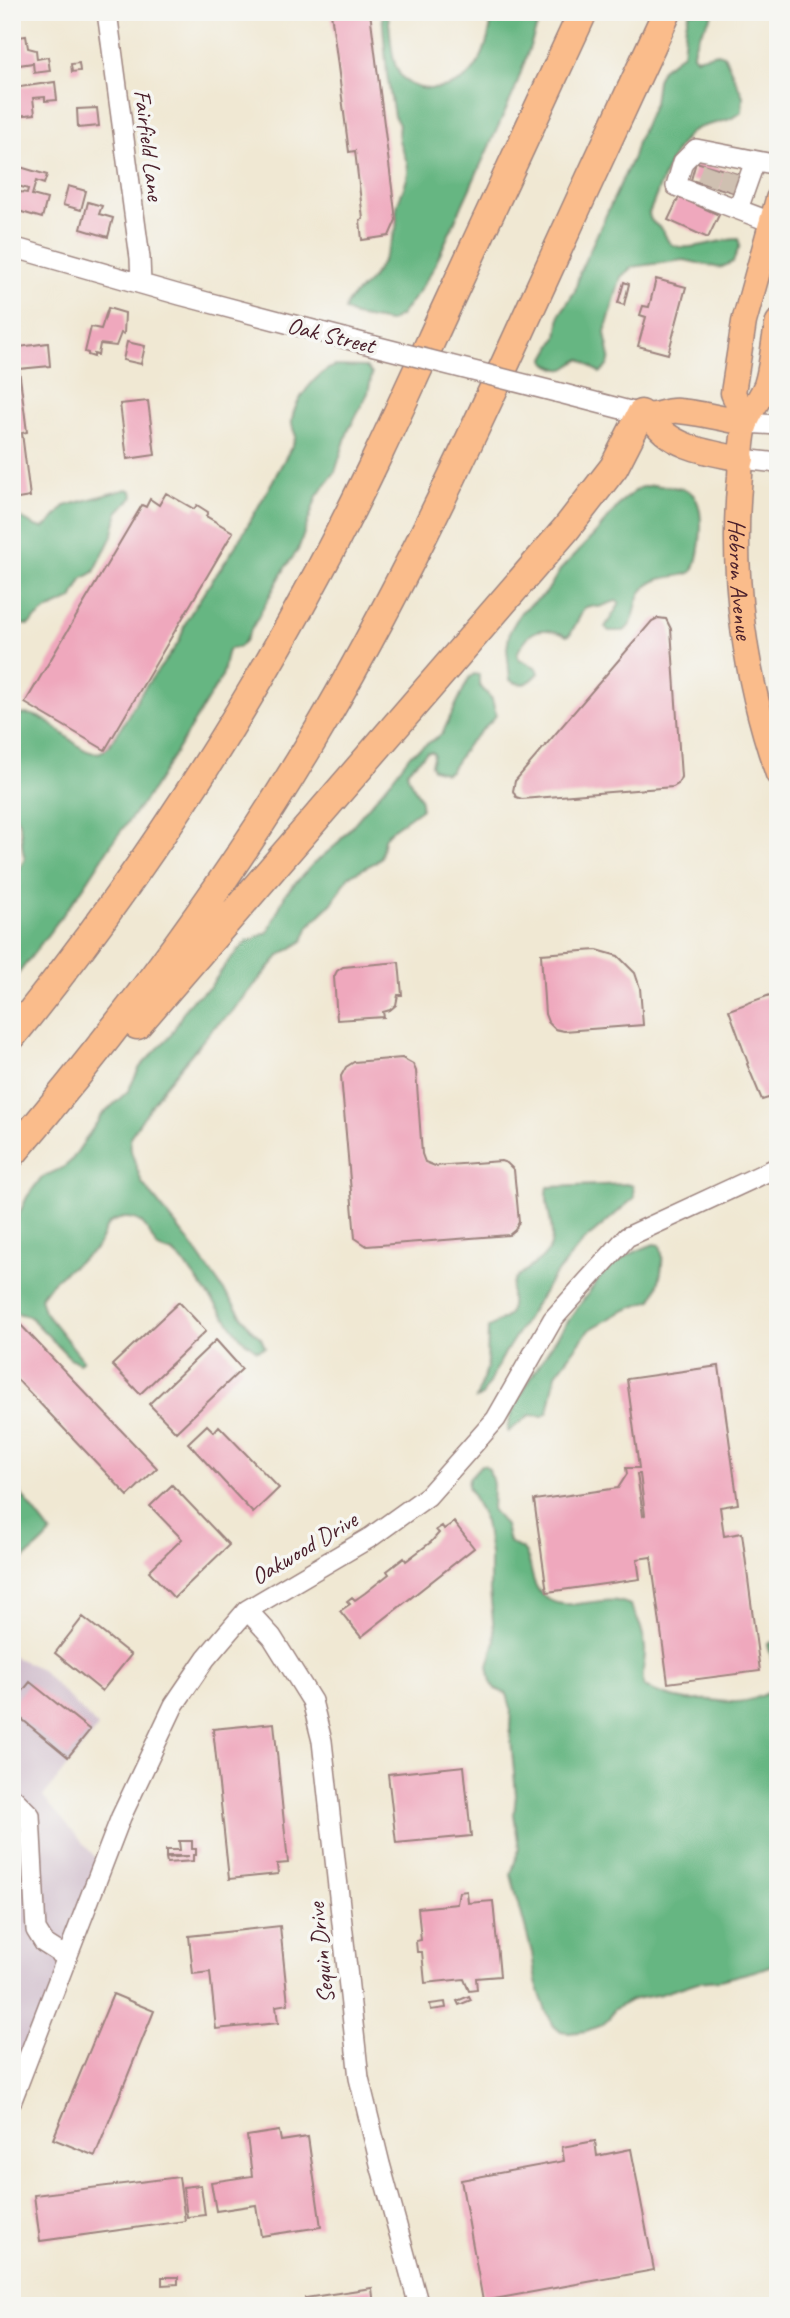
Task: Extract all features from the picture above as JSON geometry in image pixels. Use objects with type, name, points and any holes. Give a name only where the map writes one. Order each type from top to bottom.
[{"type":"highway","points":[[559,64],[570,12]]},
{"type":"highway","points":[[12,1036],[98,925],[174,816],[233,724],[298,612],[371,470],[583,12]]},
{"type":"highway","points":[[12,1154],[144,990],[228,872],[301,758],[352,670],[462,457],[667,12]]},
{"type":"highway","points":[[59,1098],[98,1065],[166,994],[566,529],[614,467],[646,416]]},
{"type":"main road","name":"Hebron Avenue","points":[[746,423],[733,393],[742,331],[774,210]]},
{"type":"main road","name":"Hebron Avenue","points":[[778,322],[766,384],[746,423],[737,527],[741,604],[758,704],[778,774]]},
{"type":"main road","name":"Oak Street","points":[[646,416],[680,411],[746,423]]},
{"type":"main road","name":"Oak Street","points":[[646,416],[670,438],[711,452],[741,458]]},
{"type":"street","name":"Fairfield Lane","points":[[107,12],[140,258],[141,284]]},
{"type":"street","points":[[774,210],[724,179],[778,166]]},
{"type":"street","name":"Oak Street","points":[[12,247],[141,284],[646,416]]},
{"type":"street","points":[[746,423],[778,425]]},
{"type":"street","points":[[741,458],[778,463]]},
{"type":"street","name":"Oakwood Drive","points":[[12,2100],[121,1817],[174,1705],[206,1658],[247,1610],[371,1537],[428,1496],[496,1419],[552,1319],[627,1237],[778,1167]]},
{"type":"street","name":"Sequin Drive","points":[[247,1610],[272,1637],[312,1700],[323,1741],[359,2078],[419,2306]]},
{"type":"street","points":[[12,1797],[30,1815],[36,1930],[44,1943],[66,1957]]},
{"type":"shaded area","points":[[12,1656],[39,1668],[98,1727],[43,1797],[102,1865],[12,2100]]},
{"type":"green space","points":[[382,12],[387,12],[397,69],[411,85],[432,89],[454,84],[476,67],[486,44],[493,12],[542,12],[514,92],[433,269],[400,316],[389,322],[355,316],[345,310],[349,300],[372,278],[386,254],[396,229],[397,207],[408,176],[387,75]]},
{"type":"green space","points":[[690,12],[714,12],[698,38],[693,55],[696,58],[718,53],[724,55],[743,96],[742,112],[696,129],[688,135],[668,167],[649,213],[669,243],[677,247],[694,247],[738,239],[740,245],[733,262],[720,268],[684,260],[632,267],[621,277],[605,332],[608,364],[600,373],[581,359],[565,369],[558,369],[546,363],[545,358],[557,337],[560,314],[575,291],[580,271],[633,157],[654,103],[657,80],[662,69],[683,53]]},
{"type":"green space","points":[[335,366],[366,367],[372,374],[368,393],[348,431],[335,472],[317,496],[298,550],[285,568],[245,641],[239,647],[229,649],[221,678],[153,789],[12,982],[12,880],[25,859],[19,822],[12,812],[12,718],[25,714],[37,716],[91,752],[106,749],[144,688],[178,643],[188,618],[238,542],[266,493],[296,436],[292,420],[297,404],[321,374]]},
{"type":"green space","points":[[653,485],[682,489],[696,498],[701,530],[693,571],[648,585],[639,596],[631,622],[624,631],[609,631],[605,627],[619,605],[616,601],[599,607],[584,608],[567,636],[550,631],[537,631],[526,639],[517,654],[519,659],[537,668],[539,673],[526,683],[510,680],[507,648],[510,631],[521,612],[546,593],[560,570],[622,501],[639,488]]},
{"type":"green space","points":[[127,489],[132,491],[133,497],[118,511],[113,534],[94,572],[82,579],[72,599],[47,610],[28,625],[20,624],[12,618],[12,522],[21,518],[43,528],[65,506]]},
{"type":"green space","points":[[474,674],[479,675],[479,685],[492,699],[496,715],[468,744],[450,771],[446,773],[433,769],[431,765],[434,754],[427,752],[407,771],[420,799],[421,809],[388,833],[384,839],[381,857],[349,876],[332,903],[309,926],[303,941],[280,955],[230,1014],[213,1028],[163,1088],[130,1137],[131,1151],[142,1183],[191,1244],[265,1347],[257,1350],[242,1339],[184,1263],[173,1253],[158,1248],[142,1223],[132,1218],[124,1218],[109,1224],[96,1248],[57,1278],[40,1298],[44,1311],[83,1360],[79,1363],[70,1358],[29,1316],[12,1312],[12,1229],[27,1197],[41,1178],[71,1161],[102,1115],[128,1091],[140,1067],[171,1035],[192,1000],[210,987],[246,942],[268,932],[286,893],[313,864],[336,845],[410,755],[442,734],[469,678]]},
{"type":"green space","points":[[633,1185],[634,1198],[582,1243],[553,1277],[506,1351],[482,1396],[476,1399],[487,1368],[488,1328],[507,1316],[511,1308],[512,1284],[543,1257],[550,1247],[552,1233],[547,1202],[548,1187]]},
{"type":"green space","points":[[654,1244],[660,1245],[662,1265],[652,1300],[621,1312],[589,1330],[556,1374],[548,1412],[543,1416],[530,1415],[508,1432],[518,1401],[532,1377],[597,1281],[618,1262]]},
{"type":"green space","points":[[481,1465],[489,1469],[493,1484],[492,1509],[505,1526],[509,1542],[526,1554],[536,1586],[546,1598],[566,1604],[609,1600],[630,1605],[644,1642],[644,1687],[687,1700],[733,1702],[754,1699],[769,1692],[774,1674],[768,1644],[771,1642],[778,1647],[778,1963],[720,1980],[698,1982],[631,2000],[613,2010],[602,2025],[586,2031],[561,2032],[554,2026],[536,1982],[532,1953],[511,1875],[519,1848],[514,1814],[516,1795],[510,1728],[511,1708],[507,1694],[495,1689],[491,1682],[488,1666],[495,1641],[490,1591],[490,1554],[485,1522],[468,1486],[469,1478]]},
{"type":"green space","points":[[12,1482],[51,1533],[12,1571]]},
{"type":"building","points":[[331,12],[370,12],[396,220],[389,236],[362,240],[360,220],[363,219],[355,151],[349,152]]},
{"type":"building","points":[[26,36],[28,48],[36,50],[37,59],[48,57],[50,71],[34,73],[33,63],[12,66],[12,38]]},
{"type":"building","points":[[79,63],[80,71],[72,72],[71,64]]},
{"type":"building","points":[[55,82],[57,100],[33,98],[35,114],[16,116],[13,88]]},
{"type":"building","points":[[97,108],[99,126],[78,128],[77,109]]},
{"type":"building","points":[[696,162],[741,175],[736,193],[691,180]]},
{"type":"building","points":[[20,167],[47,175],[44,184],[36,181],[32,195],[47,199],[42,218],[15,210],[20,192],[27,193],[28,189],[15,185]]},
{"type":"building","points":[[68,186],[86,191],[81,210],[63,205]]},
{"type":"building","points":[[679,197],[719,215],[708,238],[668,220]]},
{"type":"building","points":[[88,202],[102,206],[99,214],[113,218],[108,237],[81,229]]},
{"type":"building","points":[[656,279],[686,287],[668,354],[638,346],[646,317],[640,315],[643,306],[649,307]]},
{"type":"building","points":[[624,282],[629,284],[624,305],[618,303]]},
{"type":"building","points":[[108,308],[125,313],[124,334],[121,333],[116,346],[100,344],[98,355],[88,355],[85,352],[91,327],[101,329]]},
{"type":"building","points":[[127,342],[145,346],[141,364],[123,360]]},
{"type":"building","points":[[48,343],[50,366],[19,369],[27,432],[22,433],[30,497],[12,500],[12,348]]},
{"type":"building","points":[[148,401],[155,455],[127,459],[120,404]]},
{"type":"building","points":[[166,493],[194,509],[197,505],[208,512],[206,516],[233,532],[105,750],[25,703],[142,505],[146,507],[150,499],[159,505]]},
{"type":"building","points":[[658,618],[666,619],[671,629],[681,777],[678,784],[673,787],[522,799],[516,797],[513,791],[515,781],[652,621]]},
{"type":"building","points":[[597,950],[618,956],[635,973],[640,988],[643,1025],[564,1031],[555,1029],[545,1014],[541,954]]},
{"type":"building","points":[[399,962],[402,995],[398,995],[396,1005],[383,1012],[384,1017],[337,1020],[334,977],[337,971],[343,967]]},
{"type":"building","points":[[778,992],[778,1095],[762,1100],[729,1010]]},
{"type":"building","points":[[402,1058],[413,1064],[416,1071],[422,1154],[425,1162],[435,1166],[501,1161],[514,1170],[519,1222],[509,1235],[367,1246],[355,1238],[341,1076],[346,1067],[354,1062]]},
{"type":"building","points":[[179,1302],[206,1331],[140,1394],[112,1365]]},
{"type":"building","points":[[17,1321],[157,1468],[128,1496],[12,1374],[12,1326]]},
{"type":"building","points":[[216,1340],[242,1369],[176,1432],[149,1404]]},
{"type":"building","points":[[719,1366],[738,1504],[720,1507],[724,1536],[742,1533],[760,1671],[668,1683],[651,1557],[637,1559],[640,1579],[547,1592],[534,1500],[618,1488],[627,1474],[626,1468],[639,1468],[627,1379]],"holes":[[[637,1474],[640,1474],[645,1515],[643,1516]]]},
{"type":"building","points":[[207,1425],[214,1432],[219,1426],[279,1488],[253,1513],[188,1443]]},
{"type":"building","points":[[172,1485],[229,1545],[174,1598],[149,1571],[182,1539],[150,1506]]},
{"type":"building","points":[[454,1522],[474,1548],[361,1637],[340,1611],[350,1604],[347,1601],[352,1597],[355,1600],[365,1593],[389,1574],[387,1571],[404,1558],[406,1561],[431,1542],[439,1533],[436,1530],[442,1526],[444,1529]]},
{"type":"building","points":[[83,1617],[131,1655],[102,1691],[55,1653]]},
{"type":"building","points":[[30,1682],[90,1730],[68,1757],[12,1711],[12,1704]]},
{"type":"building","points":[[274,1723],[288,1863],[277,1864],[278,1874],[229,1879],[213,1729]]},
{"type":"building","points":[[464,1766],[471,1836],[396,1843],[388,1774]]},
{"type":"building","points":[[179,1841],[192,1841],[192,1849],[196,1849],[193,1861],[167,1863],[166,1858],[189,1856],[166,1856],[166,1850],[180,1850]]},
{"type":"building","points":[[467,1891],[468,1903],[493,1901],[500,1976],[476,1978],[477,1990],[469,1991],[464,1979],[425,1983],[422,1952],[417,1952],[416,1941],[421,1940],[418,1908],[457,1904],[459,1892]]},
{"type":"building","points":[[280,1926],[288,2004],[276,2006],[278,2023],[216,2029],[210,1972],[193,1974],[189,1936]]},
{"type":"building","points":[[113,1994],[154,2011],[95,2156],[53,2139]]},
{"type":"building","points":[[469,1996],[471,2000],[459,2005],[457,2001]]},
{"type":"building","points":[[445,2002],[446,2008],[431,2010],[430,2004]]},
{"type":"building","points":[[279,2131],[281,2141],[308,2137],[321,2227],[261,2236],[256,2205],[216,2211],[211,2182],[252,2176],[247,2136]]},
{"type":"building","points":[[595,2141],[597,2156],[631,2149],[654,2270],[483,2301],[461,2180],[564,2161],[562,2147]]},
{"type":"building","points":[[179,2177],[185,2221],[40,2241],[34,2195]]},
{"type":"building","points":[[201,2185],[205,2215],[187,2217],[183,2187]]},
{"type":"building","points":[[162,2277],[178,2277],[178,2284],[162,2285]]},
{"type":"building","points":[[372,2288],[374,2306],[306,2306],[305,2298]]},
{"type":"tunnel","points":[[706,184],[712,167]]},
{"type":"tunnel","points":[[725,189],[731,172]]}]
